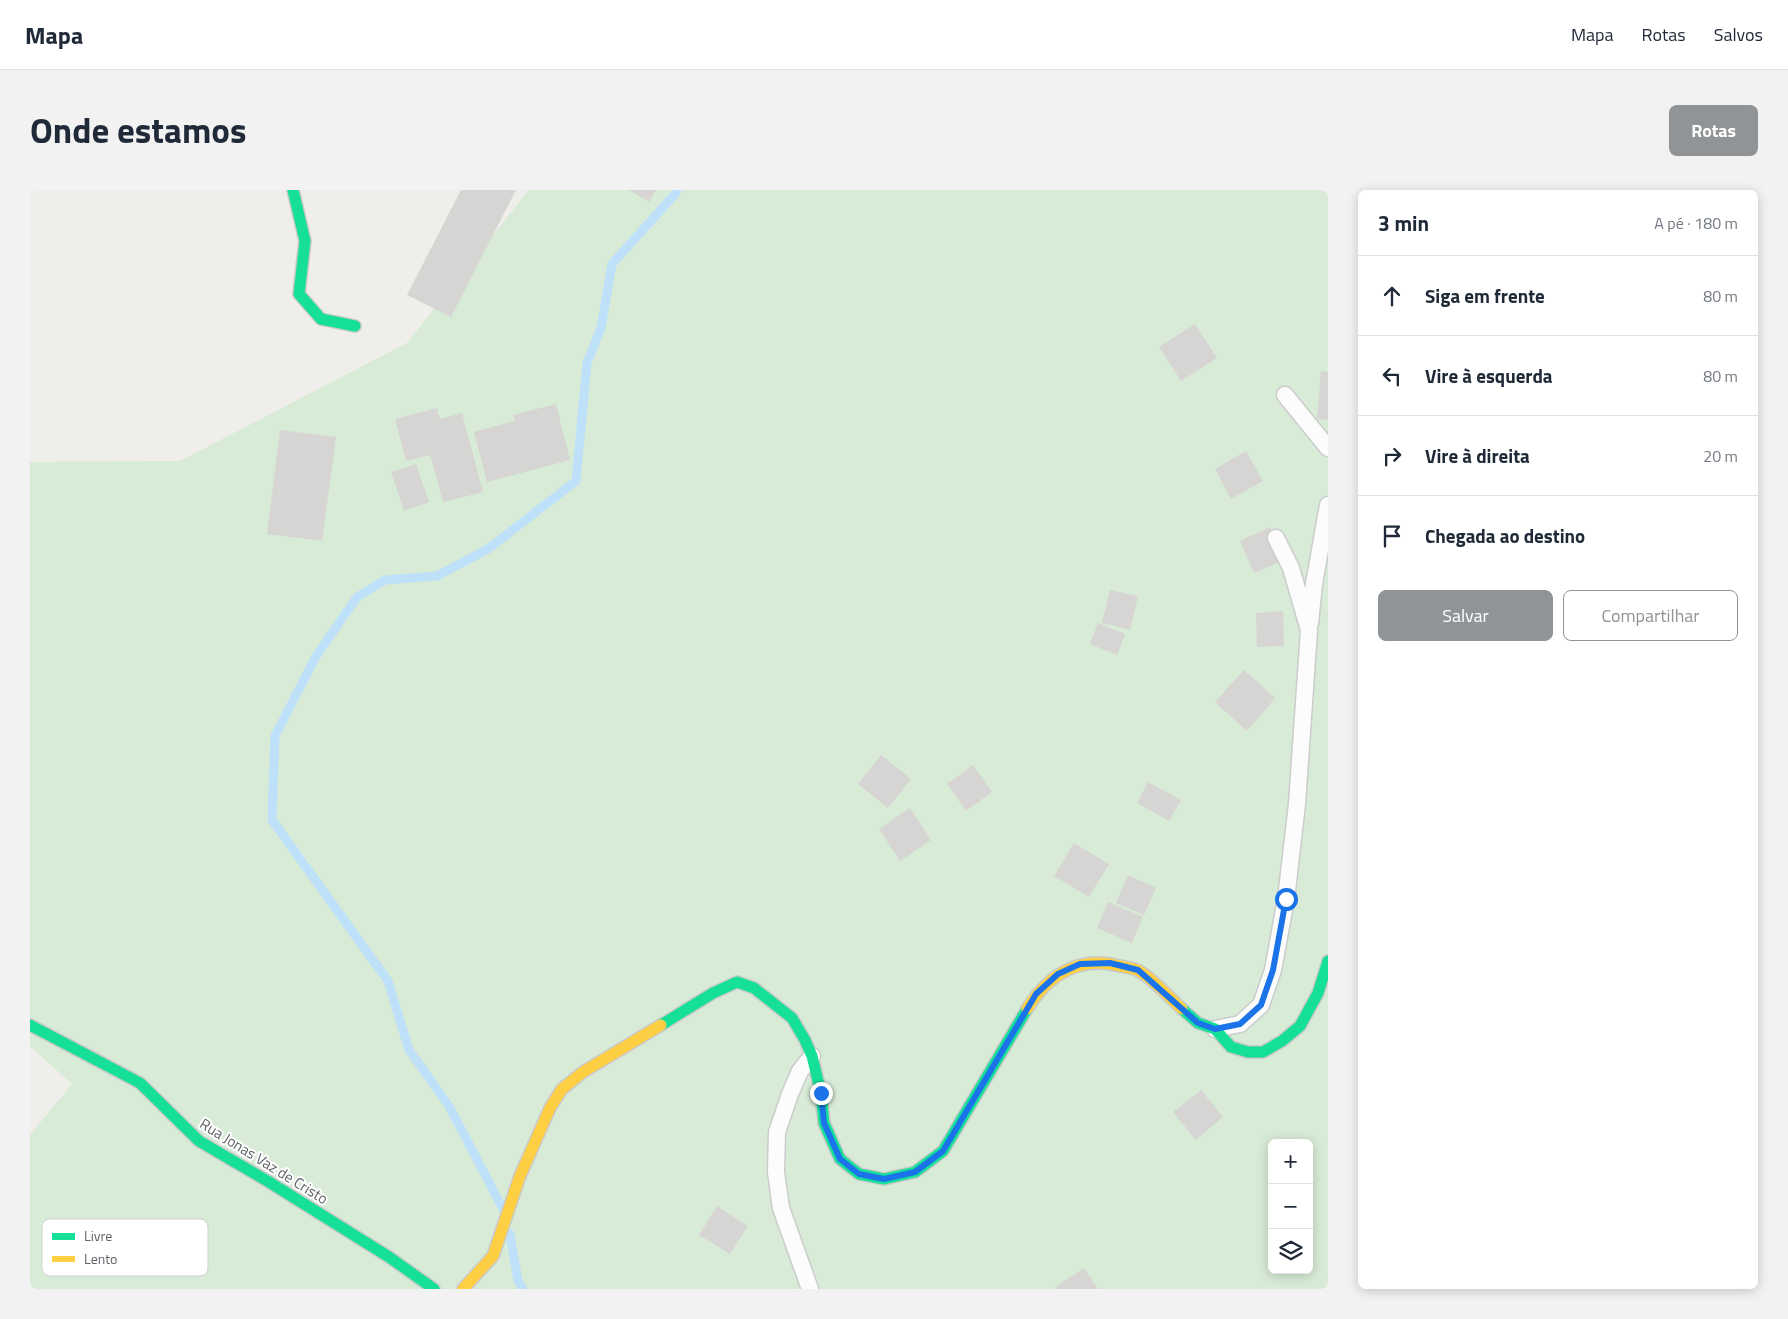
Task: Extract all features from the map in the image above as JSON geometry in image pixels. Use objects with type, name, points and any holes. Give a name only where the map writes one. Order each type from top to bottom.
[{"type":"street","points":[[293,190],[305,242],[299,294],[321,319],[355,326]]},
{"type":"street","points":[[463,1289],[493,1256],[520,1176],[550,1108],[562,1089],[583,1072],[713,993],[737,982],[754,988],[792,1018],[805,1040],[812,1056],[821,1093],[824,1123],[840,1159],[859,1174],[884,1179],[915,1172],[943,1151],[1036,994],[1058,974],[1080,964],[1110,963],[1138,970],[1198,1023],[1215,1029],[1231,1047],[1248,1052],[1263,1052],[1282,1042],[1300,1026],[1318,993],[1328,961]]},
{"type":"street","name":"Rua Jonas Vaz de Cristo","points":[[30,1025],[140,1083],[199,1141],[389,1257],[434,1289]]},
{"type":"lane","points":[[1285,395],[1328,448]]},
{"type":"lane","points":[[1215,1029],[1240,1024],[1261,1005],[1273,970],[1286,899],[1297,804],[1314,584],[1328,505]]},
{"type":"lane","points":[[1276,538],[1291,568],[1309,630]]},
{"type":"lane","points":[[810,1289],[782,1208],[776,1172],[777,1132],[800,1072],[812,1056]]},
{"type":"green space","points":[[529,190],[1328,190],[1328,1289],[30,1289],[30,1135],[72,1084],[30,1046],[30,462],[180,461],[407,343]]},
{"type":"building","points":[[461,190],[516,190],[451,317],[407,295]]},
{"type":"building","points":[[629,190],[656,190],[649,202]]},
{"type":"building","points":[[1195,324],[1217,358],[1181,381],[1159,347]]},
{"type":"building","points":[[1321,371],[1328,372],[1328,420],[1317,419]]},
{"type":"building","points":[[556,404],[570,460],[487,482],[474,432],[515,421],[513,415]]},
{"type":"building","points":[[437,408],[440,419],[462,413],[483,492],[443,502],[430,455],[406,461],[395,419]]},
{"type":"building","points":[[280,430],[336,437],[322,541],[267,534]]},
{"type":"building","points":[[1246,451],[1263,481],[1231,499],[1215,469]]},
{"type":"building","points":[[416,464],[429,502],[404,511],[391,472]]},
{"type":"building","points":[[1270,527],[1284,560],[1254,573],[1240,541]]},
{"type":"building","points":[[1110,590],[1138,596],[1130,630],[1102,623]]},
{"type":"building","points":[[1283,611],[1284,646],[1257,647],[1256,613]]},
{"type":"building","points":[[1098,623],[1125,634],[1117,655],[1090,644]]},
{"type":"building","points":[[1244,670],[1275,698],[1247,731],[1215,702]]},
{"type":"building","points":[[881,755],[911,779],[888,808],[858,784]]},
{"type":"building","points":[[973,765],[992,792],[966,811],[947,784]]},
{"type":"building","points":[[1148,782],[1181,800],[1169,821],[1137,803]]},
{"type":"building","points":[[910,808],[931,840],[900,861],[879,829]]},
{"type":"building","points":[[1074,843],[1109,864],[1089,897],[1054,876]]},
{"type":"building","points":[[1128,875],[1156,888],[1144,915],[1116,903]]},
{"type":"building","points":[[1108,902],[1143,917],[1132,943],[1097,928]]},
{"type":"building","points":[[1201,1090],[1223,1117],[1196,1140],[1173,1112]]},
{"type":"building","points":[[717,1206],[748,1226],[730,1254],[699,1235]]},
{"type":"building","points":[[1084,1268],[1098,1289],[1057,1289],[1055,1287]]},
{"type":"waterway","points":[[503,1209],[449,1106],[409,1050],[388,981],[272,820],[275,736],[315,658],[357,597],[385,580],[437,576],[488,549],[576,481],[587,363],[601,328],[612,264],[677,190]]},
{"type":"waterway","points":[[510,1234],[518,1281],[523,1289]]},
{"type":"traffic: fast","points":[[293,190],[305,241],[299,294],[321,319],[355,326]]},
{"type":"traffic: fast","points":[[1182,1009],[1198,1023],[1215,1029],[1231,1047],[1248,1052],[1263,1052],[1282,1041],[1300,1026],[1318,993],[1328,961]]},
{"type":"traffic: fast","points":[[661,1025],[713,993],[737,982],[754,988],[792,1018],[805,1040],[812,1056],[821,1093],[824,1123],[840,1159],[859,1174],[884,1179],[915,1172],[943,1151],[1027,1009]]},
{"type":"traffic: fast","points":[[30,1025],[140,1083],[199,1141],[389,1257],[434,1289]]},
{"type":"traffic: slow","points":[[1027,1009],[1035,997],[1055,978],[1066,971],[1091,963],[1105,963],[1139,971],[1155,983],[1182,1009]]},
{"type":"traffic: slow","points":[[463,1289],[493,1256],[520,1176],[550,1108],[562,1089],[583,1072],[661,1025]]},
{"type":"route","points":[[821,1093],[824,1123],[840,1159],[859,1174],[884,1179],[915,1172],[943,1151],[1036,994],[1058,974],[1080,964],[1110,963],[1138,970],[1174,1004],[1198,1023],[1215,1029],[1240,1024],[1261,1005],[1273,970],[1286,899]]}]
